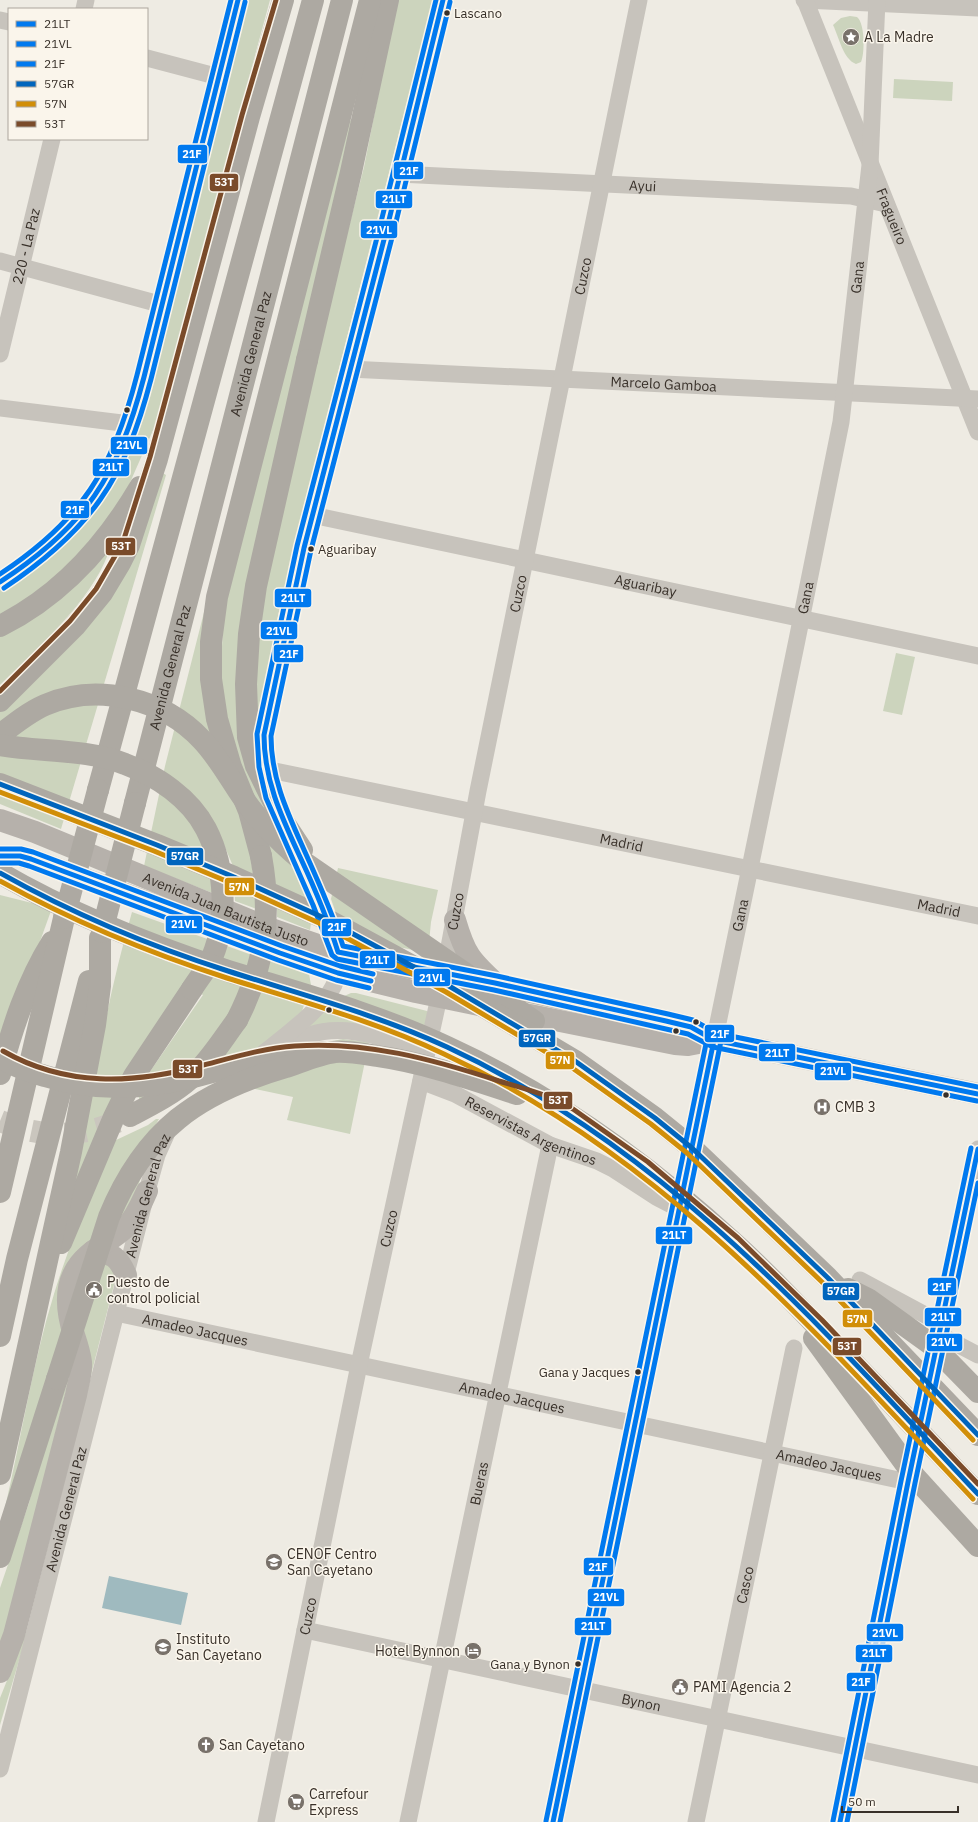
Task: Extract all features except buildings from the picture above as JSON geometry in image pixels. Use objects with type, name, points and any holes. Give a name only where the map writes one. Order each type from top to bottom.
[{"type":"highway","points":[[0,701],[75,626],[102,593],[129,544],[157,459],[249,117],[283,0]]},
{"type":"highway","points":[[0,1192],[69,919],[98,790],[313,0]]},
{"type":"highway","name":"Avenida General Paz","points":[[0,1336],[19,1252],[342,0]]},
{"type":"highway","points":[[130,1116],[161,1099],[191,1078],[210,1056],[237,1020],[255,981],[265,940],[267,898],[261,856],[249,811],[231,767],[217,719],[211,679],[211,642],[218,589],[370,0]]},
{"type":"highway","points":[[333,883],[302,849],[283,821],[266,790],[256,766],[250,744],[246,717],[249,634],[256,586],[351,172],[388,0]]},
{"type":"highway","points":[[0,626],[40,603],[75,573],[118,521],[157,459]]},
{"type":"highway","points":[[0,735],[16,722],[46,705],[74,697],[102,695],[126,698],[147,703],[183,722],[218,758],[254,814],[279,840],[305,863],[333,883],[515,1007],[590,1062],[692,1148],[828,1278],[978,1435]]},
{"type":"highway","points":[[0,745],[98,756],[124,763],[149,774],[162,782],[190,806],[206,828],[216,855],[222,886],[222,909],[218,937],[209,964],[134,1076],[114,1117],[59,1249],[32,1321]]},
{"type":"highway","points":[[0,784],[122,830],[254,886],[322,917],[389,952],[514,1023],[575,1061],[655,1118]]},
{"type":"highway","points":[[0,873],[69,919],[129,936],[226,970],[338,1005],[436,1042],[488,1066],[556,1106],[620,1150],[688,1203],[736,1244],[978,1494]]},
{"type":"highway","points":[[0,1074],[10,1038],[36,966],[69,919]]},
{"type":"highway","points":[[0,1474],[32,1321],[71,1152],[95,1025],[100,986],[101,935]]},
{"type":"highway","points":[[0,1057],[30,1072],[61,1081],[84,1086],[111,1088],[145,1086],[180,1080],[264,1058],[293,1053],[334,1052],[395,1059],[438,1068],[556,1106]]},
{"type":"highway","points":[[0,1557],[111,1211],[125,1182],[162,1133],[184,1113],[232,1085],[261,1074],[334,1052]]},
{"type":"highway","points":[[828,1278],[868,1299],[932,1345],[978,1392]]},
{"type":"highway","points":[[771,1279],[915,1477],[978,1546]]},
{"type":"main road","name":"Avenida Juan Bautista Justo","points":[[0,820],[35,832],[271,929],[338,962],[444,974],[495,983],[691,1027],[714,1040],[978,1094]]},
{"type":"main road","name":"Avenida Juan Bautista Justo","points":[[0,856],[20,856],[31,859],[440,997],[675,1044],[688,1045],[714,1040]]},
{"type":"main road","points":[[455,920],[461,941],[470,960],[495,983]]},
{"type":"main road","points":[[0,1672],[14,1635],[76,1395],[81,1362],[70,1318],[68,1293],[74,1273],[80,1263],[92,1250],[126,1228],[136,1215],[147,1191]]},
{"type":"main road","points":[[92,1250],[114,1256],[121,1263],[126,1275]]},
{"type":"street","points":[[0,582],[19,570],[46,548],[71,524],[93,497],[112,468],[130,424],[163,305],[238,0]]},
{"type":"street","points":[[338,962],[315,890],[277,809],[265,769],[263,753],[264,735],[312,515],[443,0]]},
{"type":"street","name":"Cuzco","points":[[266,1822],[359,1365],[440,997],[475,812],[639,0]]},
{"type":"street","points":[[805,0],[877,2],[978,8]]},
{"type":"street","name":"Fragueiro","points":[[805,0],[836,73],[886,204],[971,398],[978,432]]},
{"type":"street","name":"Gana","points":[[552,1822],[636,1424],[841,422],[870,165],[877,2]]},
{"type":"street","points":[[148,58],[219,77]]},
{"type":"street","name":"220 - La Paz","points":[[0,354],[52,140]]},
{"type":"street","name":"Ayui","points":[[399,174],[851,196],[886,204]]},
{"type":"street","points":[[0,261],[163,305]]},
{"type":"street","name":"Marcelo Gamboa","points":[[350,369],[971,398]]},
{"type":"street","points":[[0,408],[130,424]]},
{"type":"street","name":"Aguaribay","points":[[312,515],[978,656]]},
{"type":"street","name":"Madrid","points":[[265,769],[978,916]]},
{"type":"street","name":"Avenida General Paz","points":[[0,1770],[157,1155],[169,1129],[186,1108],[207,1091],[256,1060],[314,1010],[328,995],[338,962]]},
{"type":"street","points":[[256,1060],[310,1035],[326,1031],[345,1030],[428,1050]]},
{"type":"street","name":"Reservistas Argentinos","points":[[421,1081],[455,1094],[550,1146],[608,1166],[656,1197],[679,1209]]},
{"type":"street","name":"Bueras","points":[[408,1822],[550,1146]]},
{"type":"street","points":[[940,1334],[978,1149]]},
{"type":"street","points":[[860,1280],[940,1334],[978,1355]]},
{"type":"street","name":"Amadeo Jacques","points":[[116,1313],[908,1482],[855,1748]]},
{"type":"street","name":"Casco","points":[[696,1822],[794,1348]]},
{"type":"street","name":"Bynon","points":[[305,1630],[978,1775]]},
{"type":"street","points":[[840,1822],[855,1748]]},
{"type":"green space","points":[[243,0],[270,0],[154,428],[121,503],[73,564],[0,619],[0,588],[35,565],[79,530],[104,497],[136,438],[168,299]]},
{"type":"green space","points":[[397,0],[433,0],[301,518],[273,637],[271,667],[263,708],[255,710],[301,885],[312,917],[310,930],[277,917],[277,901],[231,735],[220,684],[224,608],[347,120],[353,121],[343,250],[364,167]]},
{"type":"green space","points":[[850,16],[857,17],[860,20],[863,32],[864,46],[862,58],[861,62],[856,64],[845,53],[833,25],[841,18]]},
{"type":"green space","points":[[894,79],[953,82],[952,101],[893,98]]},
{"type":"green space","points":[[161,472],[166,475],[61,829],[0,804],[0,710],[50,664]]},
{"type":"green space","points":[[103,552],[108,554],[100,572],[76,607],[46,641],[0,685],[0,632]]},
{"type":"green space","points":[[217,561],[204,628],[248,834],[257,909],[235,901],[233,866],[215,824],[199,833],[215,894],[144,866],[165,766]]},
{"type":"green space","points":[[896,653],[915,657],[902,715],[883,711]]},
{"type":"green space","points":[[338,868],[438,890],[431,922],[428,953],[344,936],[331,899]]},
{"type":"green space","points":[[0,895],[52,908],[0,1053]]},
{"type":"green space","points":[[132,912],[252,955],[231,1013],[197,1062],[140,1101],[138,1095],[149,1073],[203,995],[187,984],[75,1192],[76,1178],[101,1044],[115,978]]},
{"type":"green space","points":[[269,960],[309,974],[311,985],[302,1011],[265,1045],[216,1067]]},
{"type":"green space","points":[[351,993],[427,1011],[426,1023],[420,1032],[299,1030],[333,1001]]},
{"type":"green space","points":[[343,1039],[369,1042],[350,1134],[287,1120],[293,1097],[251,1088],[321,1043]]},
{"type":"green space","points":[[156,1119],[159,1119],[155,1126],[135,1198],[65,1323],[4,1512],[39,1348],[60,1274],[74,1235],[114,1141],[148,1125]]},
{"type":"green space","points":[[98,1257],[117,1273],[91,1375],[78,1326]]},
{"type":"green space","points":[[70,1375],[0,1653],[0,1588],[29,1503],[42,1453]]},
{"type":"green space","points":[[31,1620],[0,1725],[0,1698]]},
{"type":"water","points":[[109,1576],[188,1593],[181,1625],[102,1608]]},
{"type":"tunnel","points":[[0,1121],[32,1131],[62,1134],[93,1130],[124,1119]]},
{"type":"tunnel","points":[[908,1479],[938,1342]]},
{"type":"transit line","name":"21F","points":[[0,574],[28,554],[53,533],[73,512],[90,490],[105,465],[117,438],[128,408],[137,375],[231,0]]},
{"type":"transit line","name":"21LT","points":[[0,582],[30,561],[55,540],[76,519],[94,496],[110,471],[123,443],[144,377],[238,0]]},
{"type":"transit line","name":"53T","points":[[0,691],[70,621],[96,589],[123,542],[150,457],[242,115],[276,0]]},
{"type":"transit line","name":"21VL","points":[[436,0],[380,226],[297,546],[257,734],[259,767],[266,798],[313,905],[332,955],[337,959],[494,990],[688,1034],[713,1047],[977,1101]]},
{"type":"transit line","name":"21LT","points":[[443,0],[387,228],[304,548],[264,735],[267,768],[275,799],[321,905],[338,952],[495,983],[666,1021],[691,1027],[714,1040],[978,1094]]},
{"type":"transit line","name":"21VL","points":[[4,588],[60,545],[82,523],[116,474],[129,446],[141,414],[151,379],[245,2]]},
{"type":"transit line","name":"21F","points":[[450,2],[394,230],[311,550],[271,736],[277,782],[293,824],[326,899],[343,946],[497,976],[693,1020],[716,1033],[978,1087]]},
{"type":"transit line","name":"57GR","points":[[0,784],[157,845],[234,877],[322,917],[449,986],[575,1061],[655,1118],[692,1148],[828,1278],[978,1435]]},
{"type":"transit line","name":"57N","points":[[0,792],[154,851],[231,883],[319,923],[446,992],[571,1067],[651,1124],[687,1153],[823,1283],[973,1440]]},
{"type":"transit line","name":"21F","points":[[0,849],[21,849],[33,852],[282,946],[340,966],[373,974]]},
{"type":"transit line","name":"21LT","points":[[0,856],[20,856],[31,859],[280,953],[338,973],[371,981]]},
{"type":"transit line","name":"21VL","points":[[0,863],[19,863],[29,866],[278,960],[336,980],[369,988]]},
{"type":"transit line","name":"57GR","points":[[0,873],[55,902],[140,940],[256,980],[366,1015],[420,1035],[447,1047],[526,1088],[599,1135],[668,1187],[734,1244],[857,1366],[978,1494]]},
{"type":"transit line","name":"57N","points":[[0,881],[55,910],[140,947],[227,978],[310,1003],[418,1042],[523,1095],[596,1142],[664,1194],[730,1250],[853,1372],[973,1499]]},
{"type":"transit line","name":"21F","points":[[546,1821],[707,1039]]},
{"type":"transit line","name":"21LT","points":[[553,1822],[714,1040]]},
{"type":"transit line","name":"21VL","points":[[560,1822],[721,1041]]},
{"type":"transit line","name":"53T","points":[[3,1051],[27,1063],[51,1071],[100,1079],[125,1079],[175,1072],[247,1054],[283,1047],[321,1045],[347,1046],[398,1053],[424,1059],[543,1094],[557,1100],[573,1109],[648,1162],[738,1238],[822,1320],[978,1484]]},
{"type":"transit line","name":"21F","points":[[833,1821],[901,1481],[971,1148]]},
{"type":"transit line","name":"21LT","points":[[840,1822],[908,1482],[978,1149]]},
{"type":"transit line","name":"21VL","points":[[847,1822],[915,1483],[978,1183]]},
{"type":"place","name":"Lascano","points":[[447,13]]},
{"type":"place","name":"A La Madre","points":[[851,37]]},
{"type":"place","name":"Aguaribay","points":[[311,549]]},
{"type":"place","name":"CMB 3","points":[[822,1107]]},
{"type":"place","name":"Puesto de control policial","points":[[94,1290]]},
{"type":"place","name":"Gana y Jacques","points":[[638,1372]]},
{"type":"place","name":"CENOF Centro San Cayetano","points":[[274,1562]]},
{"type":"place","name":"Instituto San Cayetano","points":[[163,1647]]},
{"type":"place","name":"Hotel Bynnon","points":[[473,1651]]},
{"type":"place","name":"Gana y Bynon","points":[[578,1664]]},
{"type":"place","name":"PAMI Agencia 2","points":[[680,1687]]},
{"type":"place","name":"San Cayetano","points":[[206,1745]]},
{"type":"place","name":"Carrefour Express","points":[[296,1802]]}]
